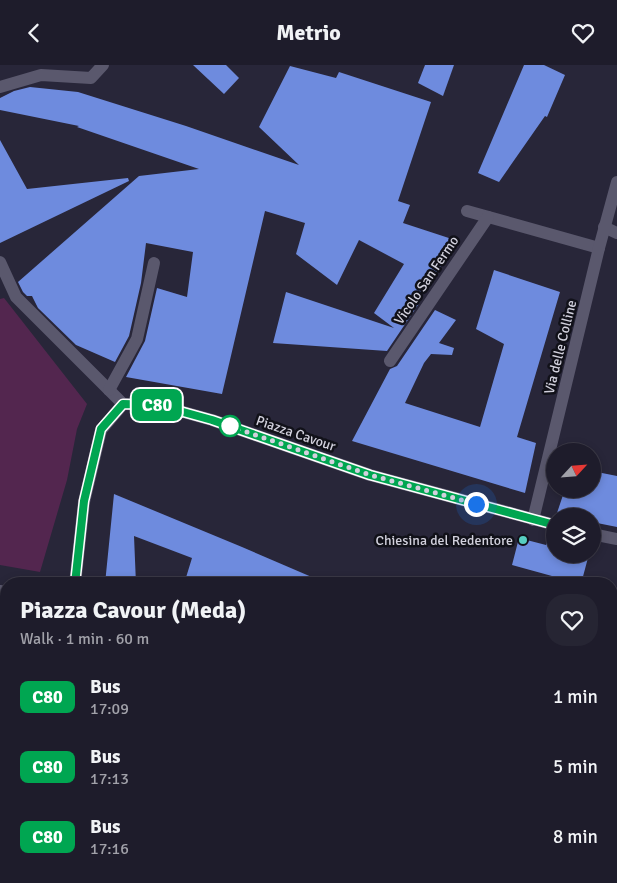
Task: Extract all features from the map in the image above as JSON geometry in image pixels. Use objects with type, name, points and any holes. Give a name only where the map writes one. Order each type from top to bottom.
[{"type":"street","points":[[0,87],[41,75],[91,78],[103,65]]},
{"type":"street","name":"Via delle Colline","points":[[533,520],[604,227],[617,182]]},
{"type":"street","points":[[467,211],[599,248]]},
{"type":"street","name":"Vicolo San Fermo","points":[[390,361],[488,217]]},
{"type":"street","points":[[604,227],[617,233]]},
{"type":"street","points":[[0,262],[16,297],[123,404],[101,429],[84,501],[76,577]]},
{"type":"street","points":[[109,390],[137,339],[154,263]]},
{"type":"street","name":"Piazza Cavour","points":[[123,404],[158,405],[212,420],[370,475],[546,523]]},
{"type":"street","points":[[601,536],[617,539]]},
{"type":"shaded area","points":[[4,298],[87,404],[77,429],[67,480],[40,572],[0,565],[0,299]]},
{"type":"building","points":[[193,65],[226,65],[239,78],[224,94]]},
{"type":"building","points":[[425,65],[454,65],[443,96],[418,83]]},
{"type":"building","points":[[524,65],[544,65],[565,75],[547,117],[545,116],[499,182],[478,173]]},
{"type":"building","points":[[290,66],[336,78],[339,72],[431,102],[398,201],[410,205],[403,223],[458,241],[417,301],[420,302],[387,351],[273,343],[286,292],[394,328],[374,313],[404,264],[359,240],[337,285],[296,254],[305,223],[265,211],[222,394],[126,377],[145,341],[157,288],[187,297],[193,252],[146,243],[141,283],[129,336],[115,362],[76,345],[38,308],[32,296],[27,296],[23,292],[18,282],[139,176],[199,169],[77,127],[79,126],[0,110],[0,98],[14,91],[30,87],[78,92],[186,126],[299,165],[259,127]]},
{"type":"building","points":[[0,140],[27,189],[128,178],[129,181],[0,243]]},
{"type":"building","points":[[494,270],[560,292],[517,437],[536,443],[525,493],[352,441],[390,369],[397,366],[435,310],[456,320],[439,343],[454,348],[452,355],[431,354],[424,363],[405,403],[480,427],[504,344],[476,329]]},
{"type":"building","points":[[601,473],[617,476],[617,527],[601,524],[601,508],[559,508],[562,498],[601,498]]},
{"type":"building","points":[[114,494],[312,577],[186,577],[192,558],[134,536],[136,577],[106,577]]},
{"type":"building","points":[[519,538],[546,545],[546,563],[587,563],[583,577],[556,577],[512,565]]},
{"type":"bus line","name":"C80","points":[[76,577],[84,501],[101,429],[123,404],[158,405],[212,420],[370,475],[546,523]]},
{"type":"place","name":"Chiesina del Redentore","points":[[523,540]]},
{"type":"route","points":[[230,426],[370,475],[476,504]]}]
